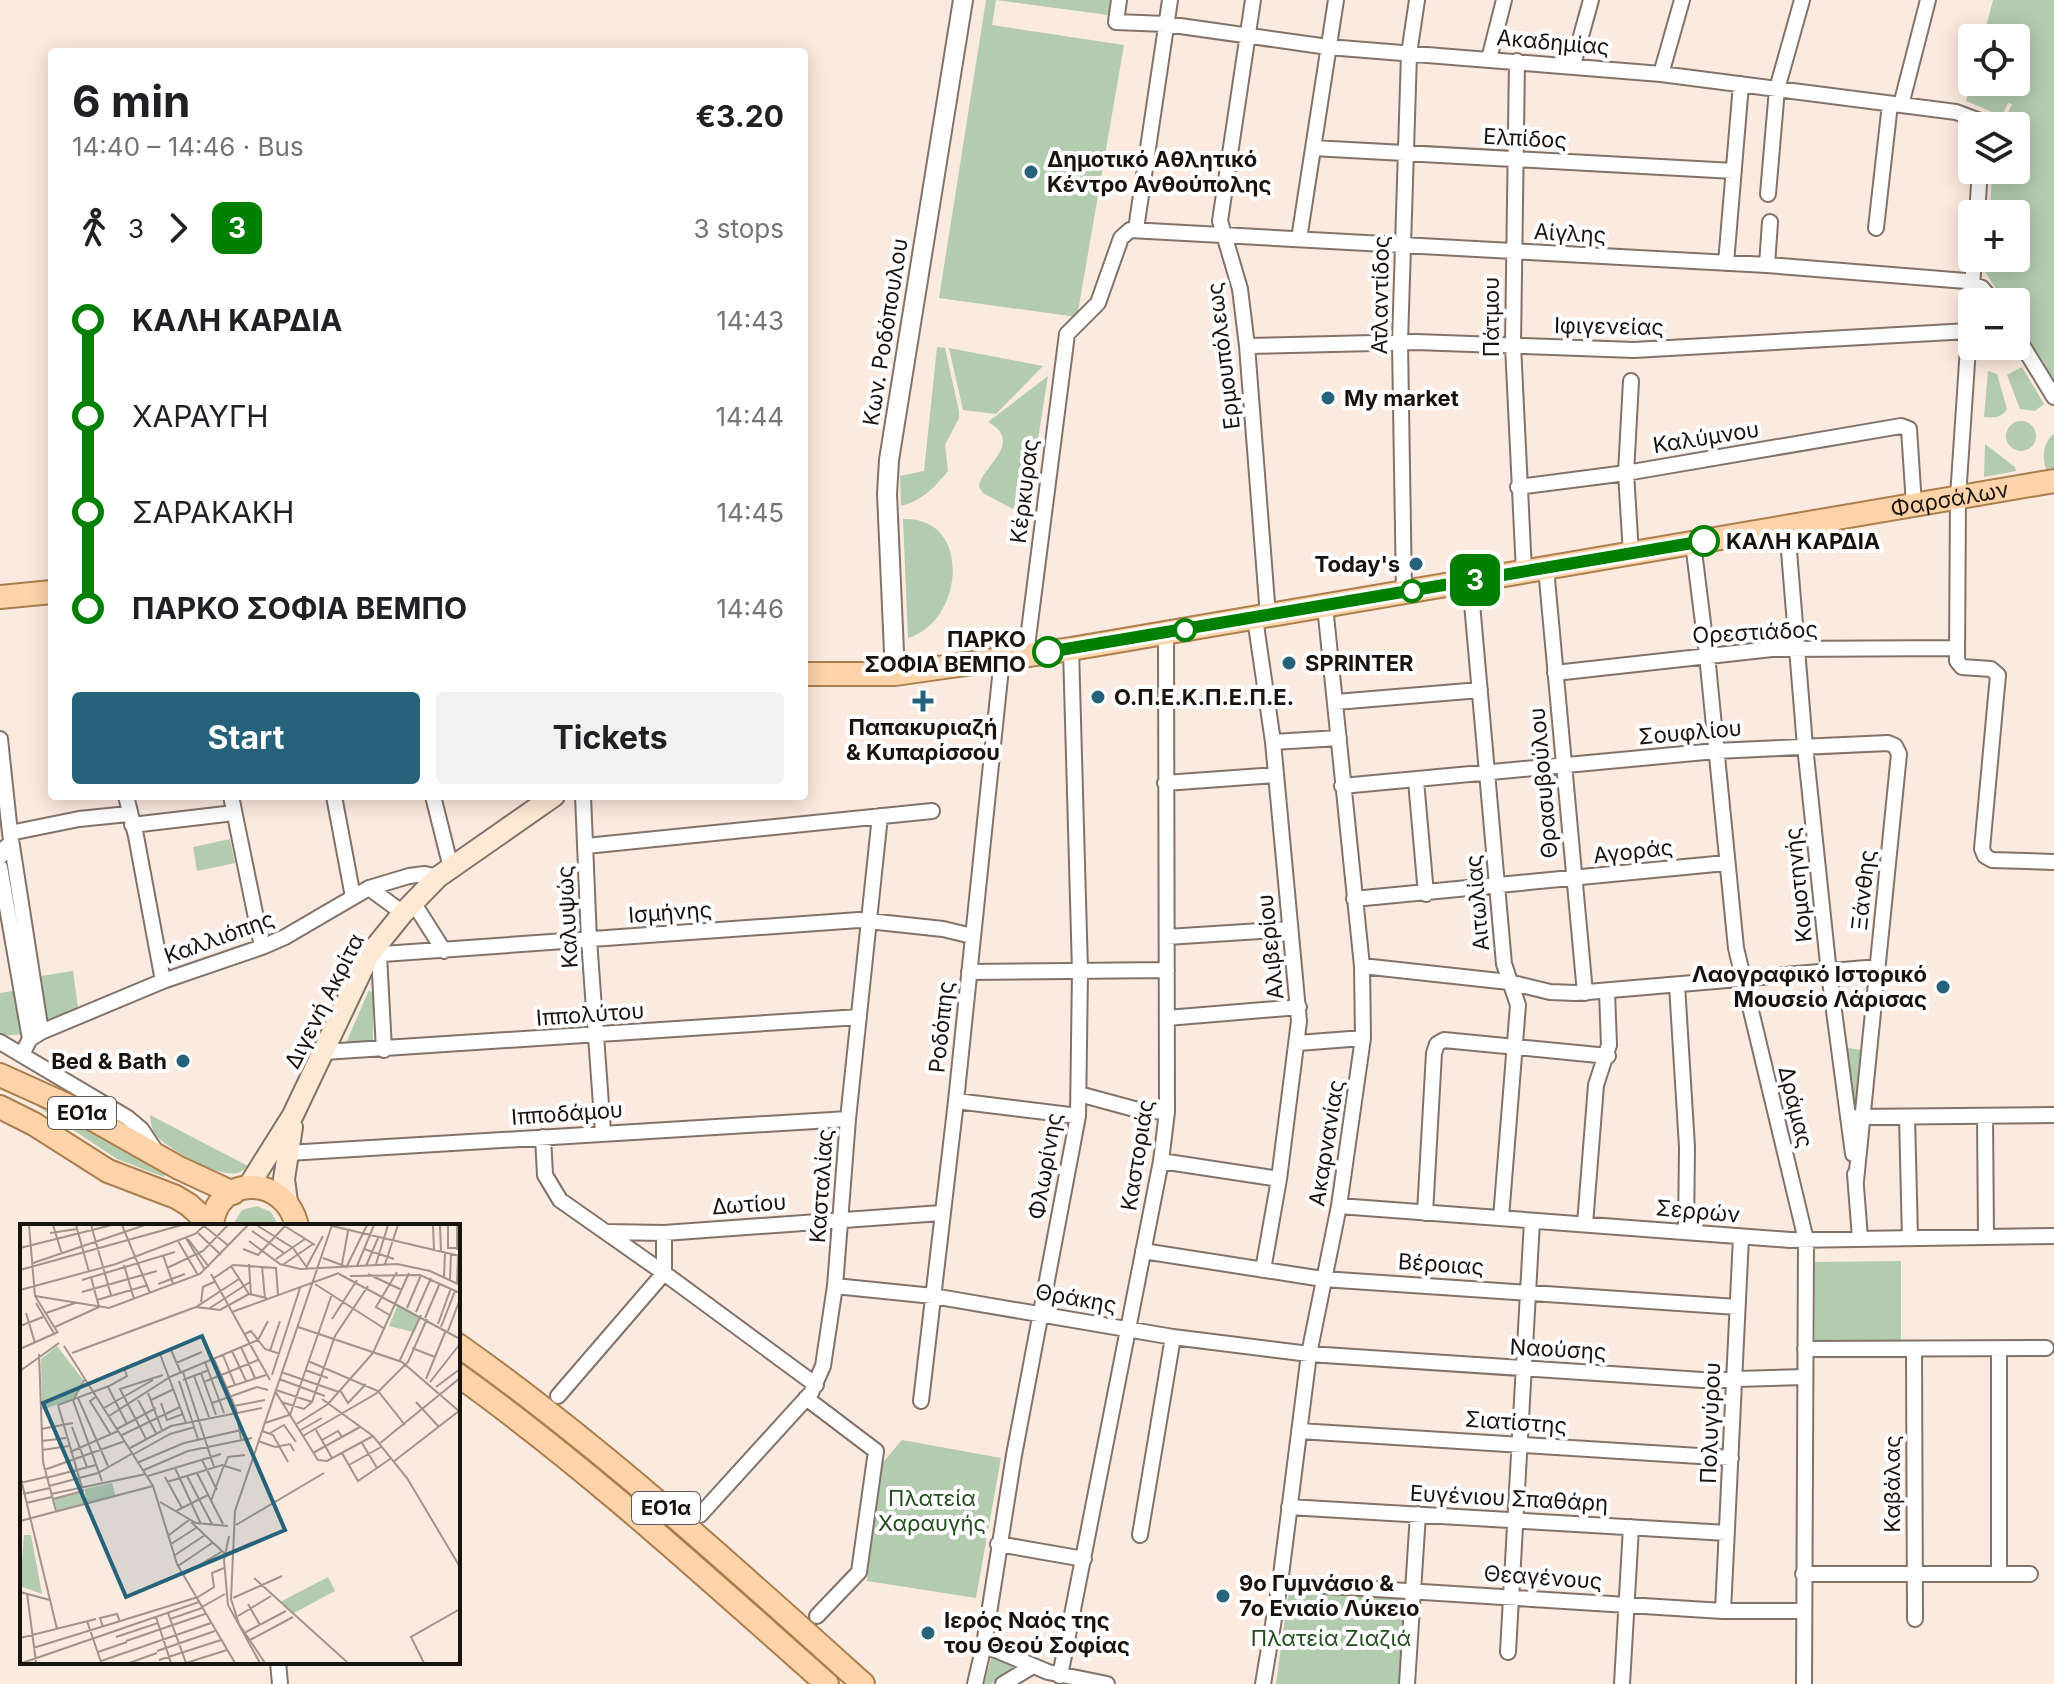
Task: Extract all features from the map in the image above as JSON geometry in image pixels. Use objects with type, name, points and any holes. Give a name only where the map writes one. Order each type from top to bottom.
[{"type":"main road","name":"Φαρσάλων","points":[[808,674],[895,674],[1071,649],[2054,481]]},
{"type":"main road","points":[[0,597],[48,592]]},
{"type":"main road","name":"Διγενή Ακρίτα","points":[[241,1190],[293,1115],[374,955],[408,908],[444,873],[548,800]]},
{"type":"main road","name":"ΕΟ1α","points":[[0,1075],[71,1107],[160,1157],[241,1190],[271,1190],[287,1202]]},
{"type":"main road","name":"ΕΟ1α","points":[[0,1107],[34,1124],[108,1171],[176,1197],[210,1224]]},
{"type":"main road","name":"Διγενή Ακρίτα","points":[[287,1202],[284,1179],[293,1115]]},
{"type":"main road","name":"ΕΟ1α","points":[[213,1224],[218,1206],[241,1190]]},
{"type":"main road","points":[[287,1202],[296,1224]]},
{"type":"main road","name":"ΕΟ1α","points":[[460,1346],[647,1491],[863,1684]]},
{"type":"main road","name":"ΕΟ1α","points":[[460,1376],[632,1511],[827,1684]]},
{"type":"street","name":"Κων. Ροδόπουλου","points":[[895,674],[887,494],[889,460],[963,0]]},
{"type":"street","name":"Ακαδημίας","points":[[1119,0],[1116,22],[1166,24],[1328,47],[1661,74],[1958,113]]},
{"type":"street","points":[[1136,229],[1170,0]]},
{"type":"street","name":"Ερμουπόλεως","points":[[1253,0],[1220,221],[1240,289],[1247,346],[1262,617]]},
{"type":"street","points":[[1299,239],[1336,0]]},
{"type":"street","name":"Ατλαντίδος","points":[[1404,592],[1400,342],[1409,54],[1417,0]]},
{"type":"street","points":[[1489,59],[1504,0]]},
{"type":"street","points":[[1573,65],[1591,0]]},
{"type":"street","points":[[1661,74],[1682,0]]},
{"type":"street","points":[[1768,194],[1777,89],[1802,0]]},
{"type":"street","points":[[1876,228],[1896,104],[1928,0]]},
{"type":"street","name":"Πάτμου","points":[[1517,61],[1513,345],[1518,487],[1535,570]]},
{"type":"street","points":[[1726,263],[1741,84]]},
{"type":"street","name":"Ελπίδος","points":[[1313,148],[1734,171]]},
{"type":"street","points":[[1767,265],[1770,222]]},
{"type":"street","name":"Αίγλης","points":[[1136,229],[1767,265],[1973,283]]},
{"type":"street","name":"Κέρκυρας","points":[[1026,654],[1067,334],[1098,303],[1121,238],[1136,229]]},
{"type":"street","points":[[1973,272],[1973,288]]},
{"type":"street","points":[[1973,283],[1982,288]]},
{"type":"street","name":"Ιφιγενείας","points":[[1247,346],[1400,342],[1661,350],[1958,332]]},
{"type":"street","points":[[2030,358],[2054,397]]},
{"type":"street","points":[[1967,360],[1958,497],[1957,661],[1962,667],[1991,669],[1998,675],[1982,849],[1985,856],[1992,860],[2054,862]]},
{"type":"street","points":[[1631,381],[1626,473],[1631,554]]},
{"type":"street","name":"Καλύμνου","points":[[1518,487],[1626,473],[1901,426],[1909,429],[1914,505]]},
{"type":"street","name":"Κομοτηνής","points":[[1787,527],[1805,746],[1829,973],[1856,1117],[1860,1238]]},
{"type":"street","name":"Δράμας","points":[[1693,543],[1707,655],[1726,863],[1742,979],[1806,1240],[1804,1684]]},
{"type":"street","name":"Θρασυβούλου","points":[[1535,570],[1555,673],[1585,993]]},
{"type":"street","name":"Αιτωλίας","points":[[1470,581],[1504,964],[1518,1005],[1501,1218]]},
{"type":"street","name":"Ακαρνανίας","points":[[1263,1684],[1280,1583],[1309,1354],[1339,1206],[1363,1038],[1362,966],[1325,606]]},
{"type":"street","name":"Αλιβερίου","points":[[1262,617],[1299,1007],[1298,1043],[1263,1270]]},
{"type":"street","name":"Καστοριάς","points":[[1060,1676],[1161,1161],[1167,1112],[1166,633]]},
{"type":"street","name":"Ορεστιάδος","points":[[1555,673],[1772,649],[1957,648]]},
{"type":"street","name":"Φλωρίνης","points":[[975,1684],[1078,1116],[1080,971],[1071,649]]},
{"type":"street","name":"Ροδόπης","points":[[921,1401],[1002,658]]},
{"type":"street","points":[[1336,702],[1480,690]]},
{"type":"street","points":[[1273,742],[1339,738]]},
{"type":"street","points":[[0,739],[36,1036],[22,1054]]},
{"type":"street","name":"Σουφλίου","points":[[1342,786],[1716,751],[1888,743],[1895,746]]},
{"type":"street","name":"Ξάνθης","points":[[1856,1117],[1878,967],[1899,754],[1895,746]]},
{"type":"street","points":[[1165,783],[1276,775]]},
{"type":"street","points":[[1416,781],[1426,894]]},
{"type":"street","points":[[127,800],[163,981]]},
{"type":"street","points":[[232,800],[262,947]]},
{"type":"street","points":[[335,800],[353,897]]},
{"type":"street","points":[[434,800],[444,873]]},
{"type":"street","name":"Καλυψώς","points":[[583,800],[589,940],[603,1132]]},
{"type":"street","points":[[586,846],[932,811]]},
{"type":"street","points":[[0,857],[11,838],[79,819],[234,813]]},
{"type":"street","name":"Κασταλίας","points":[[700,1515],[806,1398],[816,1385],[823,1366],[835,1286],[848,1119],[880,816]]},
{"type":"street","name":"Αγοράς","points":[[1354,899],[1726,863]]},
{"type":"street","points":[[0,867],[36,1036]]},
{"type":"street","name":"Καλλιόπης","points":[[36,1036],[163,981],[262,947],[369,888],[409,876],[444,873]]},
{"type":"street","points":[[369,888],[408,908],[444,951]]},
{"type":"street","name":"Ισμήνης","points":[[374,955],[870,920],[943,929],[972,936]]},
{"type":"street","points":[[1167,937],[1290,929]]},
{"type":"street","points":[[374,955],[384,1050]]},
{"type":"street","points":[[1362,966],[1509,982],[1550,992],[1585,993],[1878,967]]},
{"type":"street","points":[[969,972],[1167,970]]},
{"type":"street","points":[[1677,985],[1687,1147],[1686,1231]]},
{"type":"street","points":[[1585,1224],[1596,1085],[1608,1056],[1607,992]]},
{"type":"street","points":[[1167,1018],[1299,1007]]},
{"type":"street","name":"Ιππολύτου","points":[[324,1052],[859,1017]]},
{"type":"street","points":[[1298,1043],[1363,1038]]},
{"type":"street","points":[[1425,1213],[1437,1044],[1444,1040],[1608,1056]]},
{"type":"street","points":[[0,1042],[135,1123],[160,1157]]},
{"type":"street","points":[[1079,1094],[1138,1110],[1167,1112]]},
{"type":"street","points":[[956,1101],[1078,1116]]},
{"type":"street","points":[[1856,1117],[2054,1115]]},
{"type":"street","points":[[1985,1116],[1986,1236]]},
{"type":"street","points":[[1907,1117],[1910,1238]]},
{"type":"street","name":"Ιπποδάμου","points":[[288,1153],[848,1119]]},
{"type":"street","points":[[543,1137],[545,1175],[553,1193],[560,1200],[816,1385]]},
{"type":"street","points":[[1161,1161],[1279,1179]]},
{"type":"street","name":"Σερρών","points":[[1339,1206],[1806,1240],[2054,1236]]},
{"type":"street","name":"Δωτίου","points":[[607,1232],[664,1233],[941,1213]]},
{"type":"street","points":[[1508,1652],[1532,1221]]},
{"type":"street","points":[[558,1396],[664,1273],[664,1233]]},
{"type":"street","name":"Πολυγύρου","points":[[1723,1611],[1741,1237]]},
{"type":"street","name":"Βέροιας","points":[[1143,1251],[1323,1279],[1737,1307]]},
{"type":"street","name":"Θράκης","points":[[835,1286],[933,1296],[1173,1337],[1309,1354]]},
{"type":"street","points":[[1140,1535],[1173,1337]]},
{"type":"street","points":[[1805,1349],[2046,1348]]},
{"type":"street","name":"Καβάλας","points":[[1914,1349],[1915,1619]]},
{"type":"street","points":[[1999,1349],[1999,1573]]},
{"type":"street","name":"Ναούσης","points":[[1309,1354],[1733,1380],[1805,1377]]},
{"type":"street","points":[[806,1398],[876,1451],[859,1572],[817,1616]]},
{"type":"street","name":"Σιατίστης","points":[[1299,1431],[1731,1458]]},
{"type":"street","name":"Ευγένιου Σπαθάρη","points":[[1289,1507],[1727,1533]]},
{"type":"street","points":[[1407,1684],[1418,1514]]},
{"type":"street","points":[[1622,1684],[1631,1527]]},
{"type":"street","points":[[998,1544],[1084,1559]]},
{"type":"street","points":[[1803,1574],[2030,1574]]},
{"type":"street","name":"Θεαγένους","points":[[1280,1583],[1723,1611],[1804,1611]]},
{"type":"street","points":[[984,1645],[1060,1676],[1107,1684]]},
{"type":"street","points":[[278,1664],[280,1684]]},
{"type":"street","points":[[1003,1684],[1033,1666]]},
{"type":"green space","name":"Δημοτικό Αθλητικό Κέντρο Ανθούπολης","points":[[986,0],[996,0],[992,25],[1124,45],[1077,317],[939,298]]},
{"type":"green space","points":[[996,0],[1110,0],[1108,15]]},
{"type":"green space","points":[[1993,0],[2054,0],[2054,383],[2030,344],[2030,288],[1995,288],[1986,273],[2030,272],[2030,200],[1991,200],[1991,184],[2030,184],[2030,112],[2008,112],[2012,104],[2008,103],[2004,112],[1992,112],[1966,101],[1967,96],[2030,96],[2030,24],[1987,24]]},
{"type":"green space","points":[[937,347],[945,348],[959,411],[959,418],[945,445],[948,471],[928,493],[901,506],[900,476],[924,471]]},
{"type":"green space","points":[[949,348],[1043,366],[996,414],[963,410]]},
{"type":"green space","points":[[2022,367],[2044,404],[2035,411],[2020,409],[2007,375]]},
{"type":"green space","points":[[1988,371],[1997,374],[2007,409],[1994,417],[1984,417]]},
{"type":"green space","points":[[1048,376],[1026,516],[983,493],[979,487],[1002,447],[1003,438],[999,430],[988,422]]},
{"type":"green space","points":[[2021,421],[2031,426],[2036,436],[2031,446],[2021,451],[2011,446],[2006,436],[2011,426]]},
{"type":"green space","points":[[2054,434],[2054,468],[2046,469],[2044,450]]},
{"type":"green space","points":[[1985,444],[2015,467],[2016,471],[1984,477]]},
{"type":"green space","points":[[903,519],[926,523],[941,534],[950,551],[953,571],[941,612],[927,628],[908,638]]},
{"type":"green space","points":[[230,839],[235,863],[197,871],[193,847]]},
{"type":"green space","points":[[73,971],[79,1015],[35,1033],[28,978]]},
{"type":"green space","points":[[20,990],[25,1034],[0,1036],[0,993]]},
{"type":"green space","points":[[369,990],[373,994],[373,1045],[352,1046],[346,1043]]},
{"type":"green space","points":[[1847,1048],[1863,1050],[1856,1108],[1853,1107]]},
{"type":"green space","points":[[38,1104],[166,1173],[164,1177],[117,1159]]},
{"type":"green space","points":[[150,1115],[248,1166],[238,1173],[229,1173],[193,1161],[155,1134]]},
{"type":"green space","points":[[257,1206],[271,1212],[278,1224],[233,1224],[242,1210]]},
{"type":"green space","points":[[1901,1261],[1901,1346],[1815,1345],[1815,1262]]},
{"type":"green space","name":"Πλατεία Χαραυγής","points":[[902,1440],[1001,1458],[976,1598],[867,1581],[879,1467]]},
{"type":"green space","name":"Πλατεία Ζιαζιά","points":[[1289,1589],[1403,1595],[1400,1684],[1276,1684]]},
{"type":"green space","points":[[992,1655],[1021,1666],[990,1684],[984,1684]]},
{"type":"bus line","name":"3","points":[[1048,652],[1704,541]]},
{"type":"place","name":"Δημοτικό Αθλητικό Κέντρο Ανθούπολης","points":[[1031,172]]},
{"type":"place","name":"My market","points":[[1328,398]]},
{"type":"place","name":"ΚΑΛΗ ΚΑΡΔΙΑ","points":[[1704,541]]},
{"type":"place","name":"Today's","points":[[1416,564]]},
{"type":"place","name":"ΠΑΡΚΟ ΣΟΦΙΑ ΒΕΜΠΟ","points":[[1048,652]]},
{"type":"place","name":"SPRINTER","points":[[1289,663]]},
{"type":"place","name":"Ο.Π.Ε.Κ.Π.Ε.Π.Ε.","points":[[1098,697]]},
{"type":"place","name":"Παπακυριαζή & Κυπαρίσσου","points":[[923,701]]},
{"type":"place","name":"Λαογραφικό Ιστορικό Μουσείο Λάρισας","points":[[1943,987]]},
{"type":"place","name":"Bed & Bath","points":[[183,1061]]},
{"type":"place","name":"9ο Γυμνάσιο & 7ο Ενιαίο Λύκειο","points":[[1223,1596]]},
{"type":"place","name":"Ιερός Ναός της του Θεού Σοφίας","points":[[928,1633]]}]
